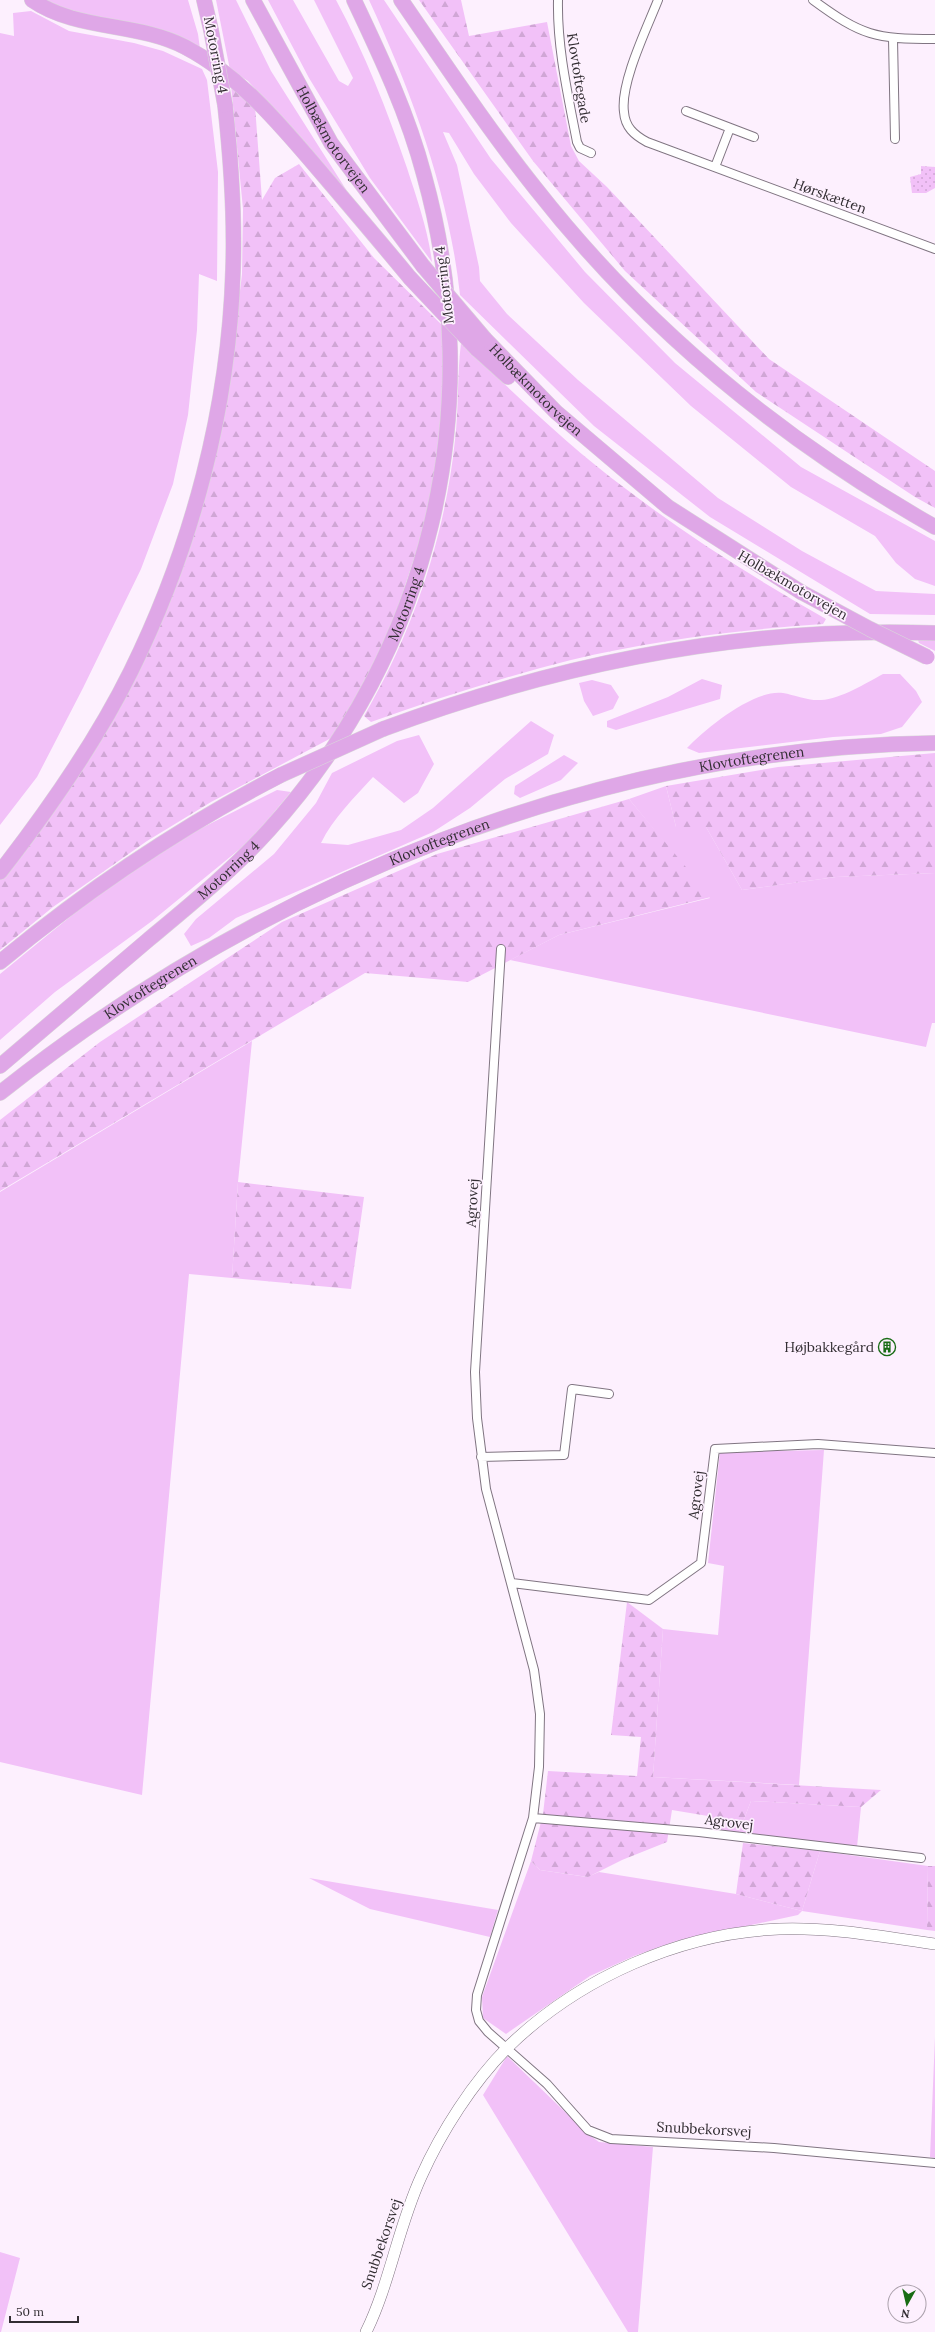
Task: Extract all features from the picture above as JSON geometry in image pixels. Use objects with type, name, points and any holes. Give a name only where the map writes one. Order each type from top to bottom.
[{"type":"highway","points":[[32,0],[48,9],[68,16],[134,30],[173,41],[200,56],[235,80],[294,141],[410,278],[481,344]]},
{"type":"highway","name":"Motorring 4","points":[[0,872],[75,768],[130,672],[166,592],[189,526],[213,437],[227,343],[233,272],[234,229],[232,170],[225,105],[204,0]]},
{"type":"highway","name":"Holbækmotorvejen","points":[[253,0],[331,143],[481,344],[580,443],[622,469],[668,507],[801,592],[870,629],[931,659]]},
{"type":"highway","name":"Motorring 4","points":[[0,1066],[185,910],[269,830],[315,775],[350,723],[394,640],[410,598],[428,542],[440,486],[447,432],[450,381],[449,317],[436,227],[424,174],[396,94],[354,0]]},
{"type":"highway","points":[[401,0],[495,137],[536,190],[576,238],[647,312],[725,384],[804,444],[872,490],[935,527]]},
{"type":"highway","points":[[0,962],[52,919],[112,876],[184,829],[281,776],[383,729],[441,707],[513,685],[649,653],[789,635],[935,633]]},
{"type":"highway","name":"Klovtoftegrenen","points":[[0,1093],[123,1005],[218,946],[327,889],[431,844],[522,812],[655,776],[806,752],[935,743]]},
{"type":"street","name":"Klovtoftegade","points":[[558,0],[558,24],[564,72],[577,142],[580,148],[591,153]]},
{"type":"street","name":"Hørskætten","points":[[658,0],[631,70],[624,99],[624,112],[631,132],[647,142],[935,249]]},
{"type":"street","points":[[813,0],[852,27],[872,35],[894,39],[935,39]]},
{"type":"street","points":[[894,39],[895,139]]},
{"type":"street","points":[[686,111],[754,137]]},
{"type":"street","points":[[715,167],[730,128]]},
{"type":"street","name":"Agrovej","points":[[500,949],[475,1372],[481,1457],[486,1488],[534,1670],[540,1714],[539,1767],[533,1818],[478,1996],[476,2010],[479,2021],[488,2032],[508,2048]]},
{"type":"street","points":[[481,1457],[564,1455],[572,1389],[609,1394]]},
{"type":"street","name":"Agrovej","points":[[512,1583],[649,1600],[701,1563],[715,1449],[818,1444],[935,1453]]},
{"type":"street","name":"Agrovej","points":[[533,1818],[699,1832],[921,1858]]},
{"type":"street","name":"Snubbekorsvej","points":[[366,2332],[404,2221],[439,2140],[467,2096],[508,2048],[553,2010],[592,1984],[637,1962],[676,1948],[725,1935],[779,1929],[827,1930],[935,1944]]},
{"type":"street","name":"Snubbekorsvej","points":[[508,2048],[547,2084],[588,2130],[611,2139],[774,2148],[935,2163]]},
{"type":"green space","points":[[44,0],[188,0],[198,34],[200,49],[48,3]]},
{"type":"green space","points":[[216,0],[236,0],[271,71],[347,191],[248,81],[230,70]]},
{"type":"green space","points":[[268,0],[293,0],[339,81],[348,86],[353,78],[314,0],[336,0],[347,20],[375,82],[392,125],[422,215],[432,262],[370,178],[309,78]]},
{"type":"green space","points":[[369,0],[384,0],[491,159],[585,272],[675,363],[801,467],[935,541],[935,586],[915,579],[896,563],[875,536],[791,487],[691,406],[584,303],[511,223],[474,174],[449,133],[443,132],[457,165],[479,267],[480,281],[507,314],[578,380],[718,498],[802,551],[876,591],[935,594],[935,615],[870,614],[710,517],[594,426],[460,295],[455,257],[438,181],[414,107]]},
{"type":"green space","points":[[419,0],[461,0],[469,36],[547,22],[571,146],[579,161],[607,187],[769,359],[935,471],[935,508],[915,497],[756,392],[625,271],[533,161]]},
{"type":"green space","points":[[31,11],[69,31],[134,43],[163,51],[202,69],[207,80],[218,172],[217,281],[199,274],[197,330],[188,415],[173,484],[141,569],[83,688],[37,777],[0,825],[0,33],[14,36],[13,13]]},
{"type":"green space","points":[[231,85],[255,106],[262,200],[275,178],[299,164],[374,258],[444,327],[444,402],[430,510],[388,638],[335,736],[211,802],[147,841],[53,907],[0,950],[0,880],[39,828],[147,649],[234,342],[242,274],[243,209]]},
{"type":"green space","points":[[921,166],[935,167],[935,188],[926,193],[912,193],[910,177],[921,174]]},
{"type":"green space","points":[[461,343],[541,418],[604,472],[650,507],[699,541],[774,589],[826,619],[823,624],[759,629],[664,641],[602,653],[495,681],[371,722],[364,716],[382,684],[412,617],[435,548],[450,476],[455,440]]},
{"type":"green space","points":[[918,640],[935,641],[935,651],[919,643]]},
{"type":"green space","points":[[883,674],[900,674],[916,691],[922,702],[902,727],[881,734],[833,737],[699,753],[687,748],[718,721],[745,703],[758,697],[771,693],[783,693],[811,700],[829,699],[853,690]]},
{"type":"green space","points":[[702,679],[722,685],[720,699],[616,730],[607,727],[607,721],[668,697]]},
{"type":"green space","points":[[592,680],[611,685],[619,697],[613,709],[593,716],[584,701],[579,683]]},
{"type":"green space","points":[[531,721],[554,735],[548,754],[505,779],[470,808],[433,832],[236,918],[209,938],[191,946],[184,934],[196,919],[274,854],[316,803],[332,773],[397,741],[419,735],[434,764],[418,793],[404,803],[373,777],[338,816],[321,843],[348,845],[401,830],[433,808]]},
{"type":"green space","points":[[935,753],[935,873],[836,877],[742,890],[706,827],[676,827],[666,786],[778,767]]},
{"type":"green space","points":[[564,755],[578,763],[561,780],[520,798],[514,794],[515,786]]},
{"type":"green space","points":[[666,786],[676,827],[706,827],[742,890],[836,877],[935,873],[935,1023],[932,1023],[926,1047],[510,960],[559,935],[710,898],[629,799]]},
{"type":"green space","points":[[277,790],[291,792],[252,839],[152,921],[55,992],[0,1040],[0,974],[104,889],[176,841]]},
{"type":"green space","points":[[629,799],[711,897],[559,935],[468,982],[365,973],[0,1191],[0,1120],[100,1042],[282,922],[437,854]]},
{"type":"green space","points":[[252,1041],[238,1182],[232,1278],[189,1274],[142,1795],[0,1762],[0,1192]]},
{"type":"green space","points":[[238,1182],[364,1197],[351,1289],[232,1278]]},
{"type":"green space","points":[[824,1450],[799,1785],[653,1777],[663,1629],[718,1635],[724,1566],[708,1563],[720,1452]]},
{"type":"green space","points":[[627,1602],[663,1629],[653,1777],[881,1790],[861,1807],[751,1801],[739,1832],[716,1831],[708,1816],[672,1810],[667,1842],[622,1860],[588,1877],[540,1870],[531,1861],[543,1814],[548,1771],[637,1776],[641,1737],[611,1735]]},
{"type":"green space","points":[[751,1801],[861,1807],[857,1847],[739,1832]]},
{"type":"green space","points":[[743,1843],[820,1851],[802,1911],[736,1894]]},
{"type":"green space","points":[[820,1851],[928,1866],[927,1930],[802,1911]]},
{"type":"green space","points":[[531,1861],[540,1870],[587,1877],[599,1872],[736,1894],[802,1911],[798,1915],[676,1941],[634,1956],[590,1976],[506,2034],[483,2018],[482,1997]]},
{"type":"green space","points":[[928,1866],[935,1866],[935,1931],[927,1930]]},
{"type":"green space","points":[[309,1878],[498,1910],[490,1937],[370,1909]]},
{"type":"green space","points":[[935,2037],[935,2158],[930,2157]]},
{"type":"green space","points":[[507,2056],[588,2134],[599,2142],[653,2147],[638,2332],[628,2332],[483,2095]]},
{"type":"green space","points":[[0,2252],[20,2258],[1,2332],[0,2332]]},
{"type":"place","name":"Højbakkegård","points":[[887,1347]]}]
